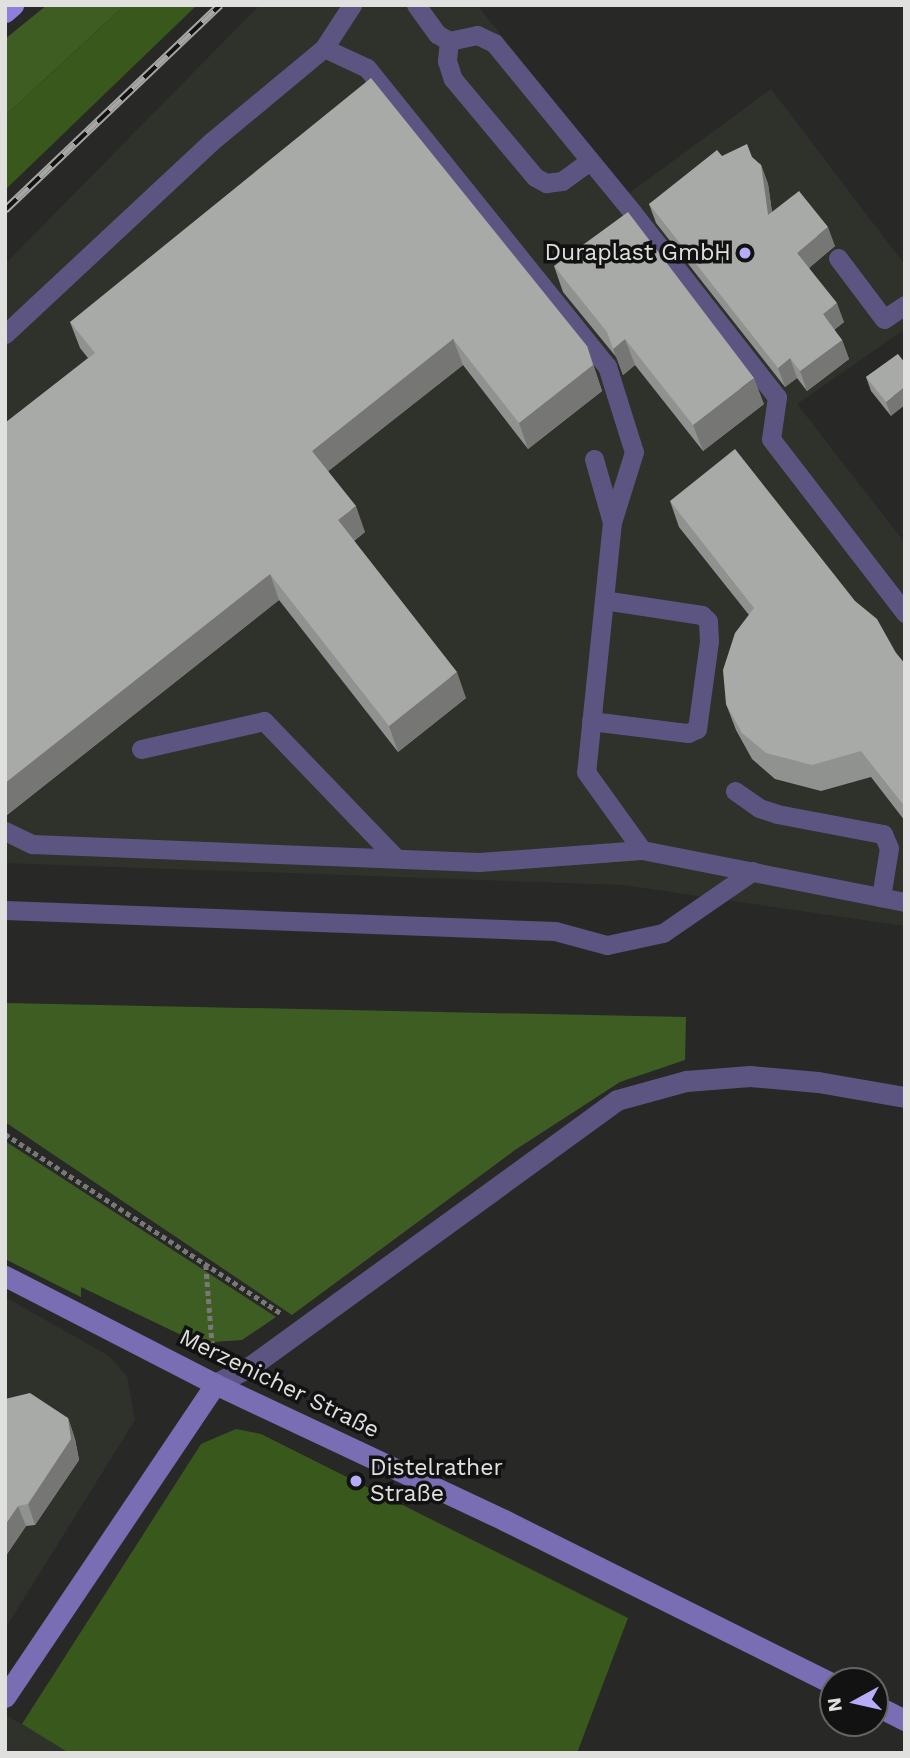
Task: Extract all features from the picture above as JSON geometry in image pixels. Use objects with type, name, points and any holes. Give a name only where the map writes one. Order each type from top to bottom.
[{"type":"main road","points":[[5,12],[13,5]]},
{"type":"street","points":[[5,1697],[215,1384],[304,1328],[555,1141],[617,1100],[686,1081],[750,1076],[818,1082],[905,1097]]},
{"type":"street","name":"Merzenicher Straße","points":[[5,1276],[215,1384],[504,1520],[819,1677]]},
{"type":"street","points":[[889,1712],[905,1720]]},
{"type":"lane","points":[[5,334],[212,141],[324,48],[352,5]]},
{"type":"lane","points":[[416,5],[437,34],[449,41],[477,35],[494,43],[590,161],[777,397],[771,439],[905,613]]},
{"type":"lane","points":[[449,41],[447,61],[453,79],[535,177],[546,183],[562,181],[590,161]]},
{"type":"lane","points":[[324,48],[367,68],[607,366],[634,452],[612,522],[586,772],[642,850]]},
{"type":"lane","points":[[838,257],[884,319],[905,305]]},
{"type":"lane","points":[[594,459],[612,522]]},
{"type":"lane","points":[[591,721],[688,733],[697,729],[709,641],[708,621],[702,615],[604,600]]},
{"type":"lane","points":[[141,750],[264,720],[396,858]]},
{"type":"lane","points":[[735,791],[759,808],[777,814],[883,834],[889,848],[881,897]]},
{"type":"lane","points":[[5,831],[32,845]]},
{"type":"lane","points":[[5,842],[479,862],[642,850],[905,902]]},
{"type":"lane","points":[[5,911],[555,931],[607,945],[663,933],[753,871]]},
{"type":"path","points":[[5,1134],[304,1328]]},
{"type":"path","points":[[206,1265],[215,1384]]},
{"type":"shaded area","points":[[260,5],[477,5],[628,194],[771,89],[905,265],[905,329],[797,404],[905,543],[905,926],[623,885],[5,863],[5,264]]},
{"type":"shaded area","points":[[5,1297],[109,1356],[127,1376],[135,1420],[5,1629]]},
{"type":"shaded area","points":[[5,1715],[22,1724],[69,1753],[5,1753]]},
{"type":"green space","points":[[47,5],[125,5],[5,116],[5,39]]},
{"type":"green space","points":[[125,5],[197,5],[5,190],[5,116]]},
{"type":"green space","points":[[5,1003],[686,1017],[685,1060],[620,1082],[515,1150],[292,1315],[5,1122]]},
{"type":"green space","points":[[5,1141],[276,1317],[242,1340],[198,1343],[81,1287],[81,1297],[5,1259]]},
{"type":"green space","points":[[236,1429],[261,1434],[628,1618],[577,1753],[69,1753],[22,1724],[201,1444]]},
{"type":"building","points":[[371,78],[587,346],[593,365],[519,423],[453,339],[312,451],[356,506],[338,520],[457,672],[389,726],[270,574],[5,783],[5,423],[95,353],[70,322]]},
{"type":"building","name":"Duraplast GmbH","points":[[747,144],[752,157],[761,165],[768,215],[799,191],[828,227],[797,253],[837,303],[823,314],[842,340],[800,371],[790,358],[778,368],[649,204],[717,150],[722,156]]},
{"type":"building","points":[[628,212],[754,378],[693,425],[625,339],[613,349],[607,332],[554,266]]},
{"type":"building","points":[[898,354],[905,363],[905,387],[886,402],[866,377]]},
{"type":"building","points":[[735,449],[855,601],[877,619],[905,664],[905,807],[861,751],[812,765],[766,753],[742,733],[726,704],[723,670],[735,633],[754,608],[670,501]]},
{"type":"building","points":[[30,1393],[68,1418],[71,1439],[28,1504],[18,1506],[5,1525],[5,1399]]},
{"type":"railway","points":[[5,210],[220,5]]},
{"type":"place","name":"Duraplast GmbH","points":[[745,253]]},
{"type":"place","name":"Distelrather Straße","points":[[356,1481]]}]
